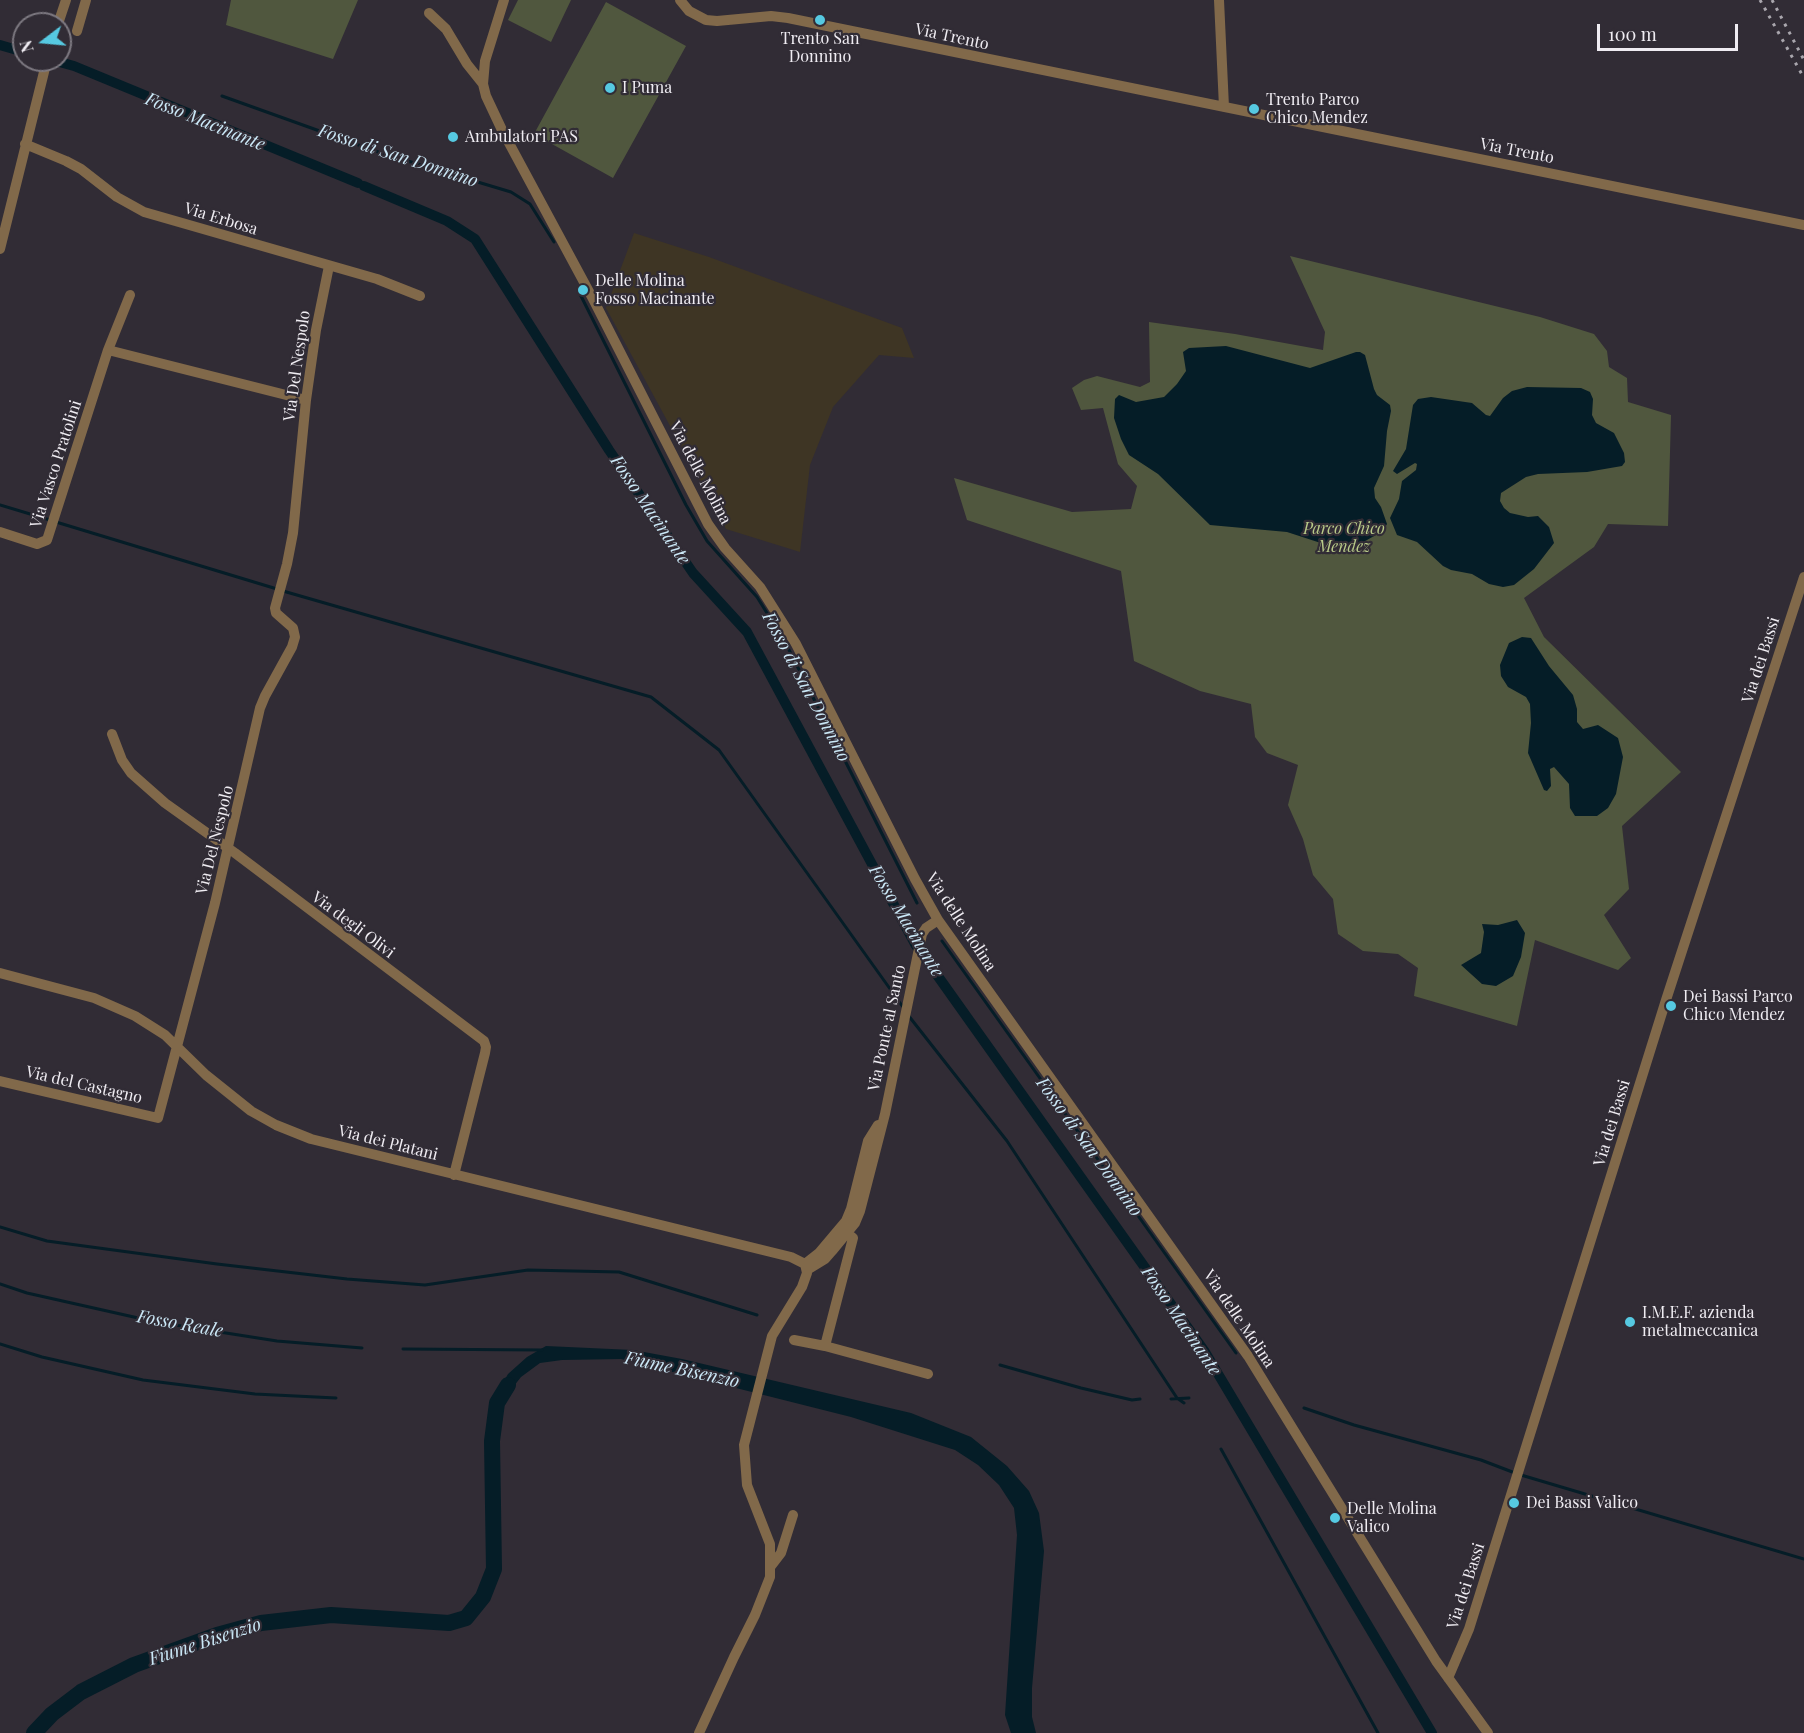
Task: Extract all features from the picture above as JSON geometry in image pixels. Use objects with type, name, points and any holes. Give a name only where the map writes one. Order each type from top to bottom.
[{"type":"street","points":[[77,31],[86,0]]},
{"type":"street","name":"Via delle Molina","points":[[504,0],[485,61],[483,84],[486,96],[501,130],[593,299],[708,524],[725,548],[760,587],[796,644],[938,920],[1248,1356],[1404,1610],[1448,1678],[1488,1733]]},
{"type":"street","name":"Via Trento","points":[[680,0],[695,17],[706,20],[771,16],[788,18],[1804,225]]},
{"type":"street","points":[[1218,0],[1224,107]]},
{"type":"street","name":"Via delle Molina","points":[[429,13],[446,29],[467,64],[483,84]]},
{"type":"street","points":[[0,249],[44,72]]},
{"type":"street","name":"Via Erbosa","points":[[25,144],[66,160],[144,212],[377,279],[420,296]]},
{"type":"street","points":[[0,198],[11,201]]},
{"type":"street","name":"Via Del Nespolo","points":[[177,1045],[228,848],[262,703],[292,647],[295,631],[276,614],[276,605],[295,522],[306,400],[316,330],[329,266]]},
{"type":"street","name":"Via Vasco Pratolini","points":[[0,532],[40,544],[47,540],[108,350],[129,295]]},
{"type":"street","points":[[108,350],[306,400]]},
{"type":"street","name":"Via dei Bassi","points":[[1448,1678],[1469,1629],[1665,1003],[1804,577]]},
{"type":"street","name":"Via degli Olivi","points":[[112,734],[122,760],[137,780],[485,1044],[485,1053],[454,1175]]},
{"type":"street","name":"Via Ponte al Santo","points":[[806,1267],[844,1231],[868,1141],[885,1114],[920,942],[926,928],[938,920]]},
{"type":"street","name":"Via dei Platani","points":[[0,973],[107,1002],[154,1027],[240,1103],[276,1125],[317,1141],[791,1257],[806,1267]]},
{"type":"street","name":"Via del Castagno","points":[[0,1081],[158,1118],[177,1045]]},
{"type":"street","name":"Via Ponte al Santo","points":[[825,1346],[853,1238],[844,1231]]},
{"type":"street","points":[[699,1733],[756,1615],[770,1577],[771,1544],[747,1485],[744,1445],[772,1336],[802,1287],[806,1267]]},
{"type":"street","points":[[794,1340],[825,1346],[928,1374]]},
{"type":"street","points":[[771,1566],[781,1553],[793,1515]]},
{"type":"shaded area","points":[[634,233],[709,257],[902,328],[914,358],[879,355],[833,407],[810,465],[800,552],[726,529],[606,308]]},
{"type":"green space","points":[[231,0],[358,0],[333,59],[226,25]]},
{"type":"green space","points":[[518,0],[571,0],[551,42],[508,20]]},
{"type":"green space","points":[[606,2],[686,46],[613,178],[534,134]]},
{"type":"green space","name":"Parco Chico Mendez","points":[[1290,256],[1540,317],[1594,334],[1607,351],[1609,367],[1627,378],[1628,402],[1671,415],[1668,526],[1608,524],[1594,547],[1524,598],[1544,637],[1681,772],[1622,826],[1629,889],[1604,915],[1631,958],[1618,970],[1535,940],[1517,1026],[1414,996],[1418,968],[1398,954],[1363,951],[1338,934],[1333,899],[1313,875],[1303,839],[1288,805],[1298,765],[1267,753],[1255,737],[1251,704],[1200,691],[1134,661],[1121,571],[967,520],[954,478],[1072,512],[1131,509],[1137,486],[1118,464],[1103,408],[1081,410],[1072,388],[1084,380],[1097,376],[1140,387],[1150,382],[1149,322],[1235,334],[1323,350],[1325,332]]},
{"type":"water","points":[[1226,346],[1310,368],[1356,352],[1365,355],[1374,389],[1377,395],[1390,405],[1391,411],[1384,466],[1374,488],[1375,498],[1387,524],[1383,531],[1341,552],[1330,546],[1287,532],[1210,525],[1158,474],[1129,455],[1114,418],[1115,399],[1119,395],[1136,402],[1164,397],[1186,371],[1183,352],[1189,348]]},
{"type":"water","points":[[1527,387],[1581,388],[1590,392],[1593,399],[1592,415],[1596,423],[1614,433],[1624,453],[1625,462],[1622,466],[1587,472],[1538,474],[1526,477],[1501,493],[1500,501],[1504,508],[1510,513],[1528,517],[1538,516],[1549,527],[1554,543],[1534,569],[1514,585],[1503,587],[1489,584],[1472,574],[1451,570],[1443,566],[1417,542],[1397,535],[1390,518],[1399,499],[1402,481],[1416,470],[1417,464],[1397,474],[1393,471],[1406,449],[1413,405],[1418,399],[1431,397],[1472,403],[1490,416],[1503,398],[1512,391]]},
{"type":"water","points":[[1522,637],[1531,638],[1549,666],[1573,695],[1577,709],[1577,722],[1583,729],[1598,725],[1618,738],[1623,757],[1616,794],[1608,808],[1597,816],[1575,816],[1570,808],[1569,784],[1554,767],[1550,769],[1551,786],[1547,791],[1544,790],[1528,753],[1530,704],[1526,697],[1508,687],[1501,676],[1500,665],[1509,643]]},
{"type":"water","points":[[1517,920],[1525,933],[1521,957],[1513,976],[1496,986],[1482,984],[1461,965],[1481,953],[1484,932],[1482,924],[1498,925]]},
{"type":"water","points":[[546,1346],[633,1350],[682,1359],[911,1413],[971,1437],[1007,1466],[1029,1491],[1039,1513],[1044,1551],[1032,1688],[1032,1717],[1036,1733],[1011,1733],[1005,1715],[1017,1535],[1014,1508],[999,1485],[978,1465],[955,1450],[851,1417],[621,1359],[562,1360],[540,1363],[521,1377],[510,1391],[503,1408],[492,1402],[508,1374],[527,1357]]},
{"type":"waterway","name":"Fosso Macinante","points":[[0,45],[12,48]]},
{"type":"waterway","name":"Fosso Macinante","points":[[72,65],[358,183]]},
{"type":"waterway","name":"Fosso di San Donnino","points":[[222,96],[381,153],[511,192],[530,204],[554,242]]},
{"type":"waterway","name":"Fosso Macinante","points":[[364,186],[447,221],[475,239],[609,450],[693,573],[747,632],[915,944],[1205,1352],[1432,1733]]},
{"type":"waterway","name":"Fosso di San Donnino","points":[[579,292],[686,505],[707,541],[757,597],[785,642],[917,903]]},
{"type":"waterway","points":[[0,505],[50,520]]},
{"type":"waterway","points":[[56,522],[277,589]]},
{"type":"waterway","points":[[283,591],[651,697],[719,750],[903,1007]]},
{"type":"waterway","name":"Fosso di San Donnino","points":[[942,941],[1236,1353]]},
{"type":"waterway","points":[[908,1015],[1007,1141],[1177,1398],[1184,1403]]},
{"type":"waterway","points":[[0,1227],[47,1241],[217,1264],[347,1279],[425,1285],[528,1270],[619,1272],[757,1315]]},
{"type":"waterway","name":"Fosso Reale","points":[[0,1284],[27,1293],[156,1322],[277,1341],[362,1348]]},
{"type":"waterway","points":[[0,1344],[42,1357],[143,1380],[255,1394],[336,1398]]},
{"type":"waterway","points":[[403,1349],[542,1350]]},
{"type":"waterway","points":[[1000,1365],[1081,1388],[1132,1400],[1140,1399]]},
{"type":"waterway","name":"Fiume Bisenzio","points":[[34,1733],[52,1714],[81,1692],[134,1665],[217,1635],[261,1623],[331,1615],[449,1623],[466,1618],[483,1597],[494,1569],[492,1441],[497,1403],[508,1385]]},
{"type":"waterway","points":[[1171,1399],[1189,1398]]},
{"type":"waterway","points":[[1304,1408],[1354,1425],[1481,1460],[1515,1473]]},
{"type":"waterway","points":[[1221,1449],[1378,1733]]},
{"type":"waterway","points":[[1521,1475],[1804,1559]]},
{"type":"railway","points":[[1760,0],[1804,78]]},
{"type":"railway","points":[[1772,0],[1804,60]]},
{"type":"place","name":"Trento San Donnino","points":[[820,20]]},
{"type":"place","name":"I Puma","points":[[610,88]]},
{"type":"place","name":"Trento Parco Chico Mendez","points":[[1254,109]]},
{"type":"place","name":"Ambulatori PAS","points":[[453,137]]},
{"type":"place","name":"Delle Molina Fosso Macinante","points":[[583,290]]},
{"type":"place","name":"Dei Bassi Parco Chico Mendez","points":[[1671,1006]]},
{"type":"place","name":"I.M.E.F. azienda metalmeccanica","points":[[1630,1322]]},
{"type":"place","name":"Dei Bassi Valico","points":[[1514,1503]]},
{"type":"place","name":"Delle Molina Valico","points":[[1335,1518]]}]
